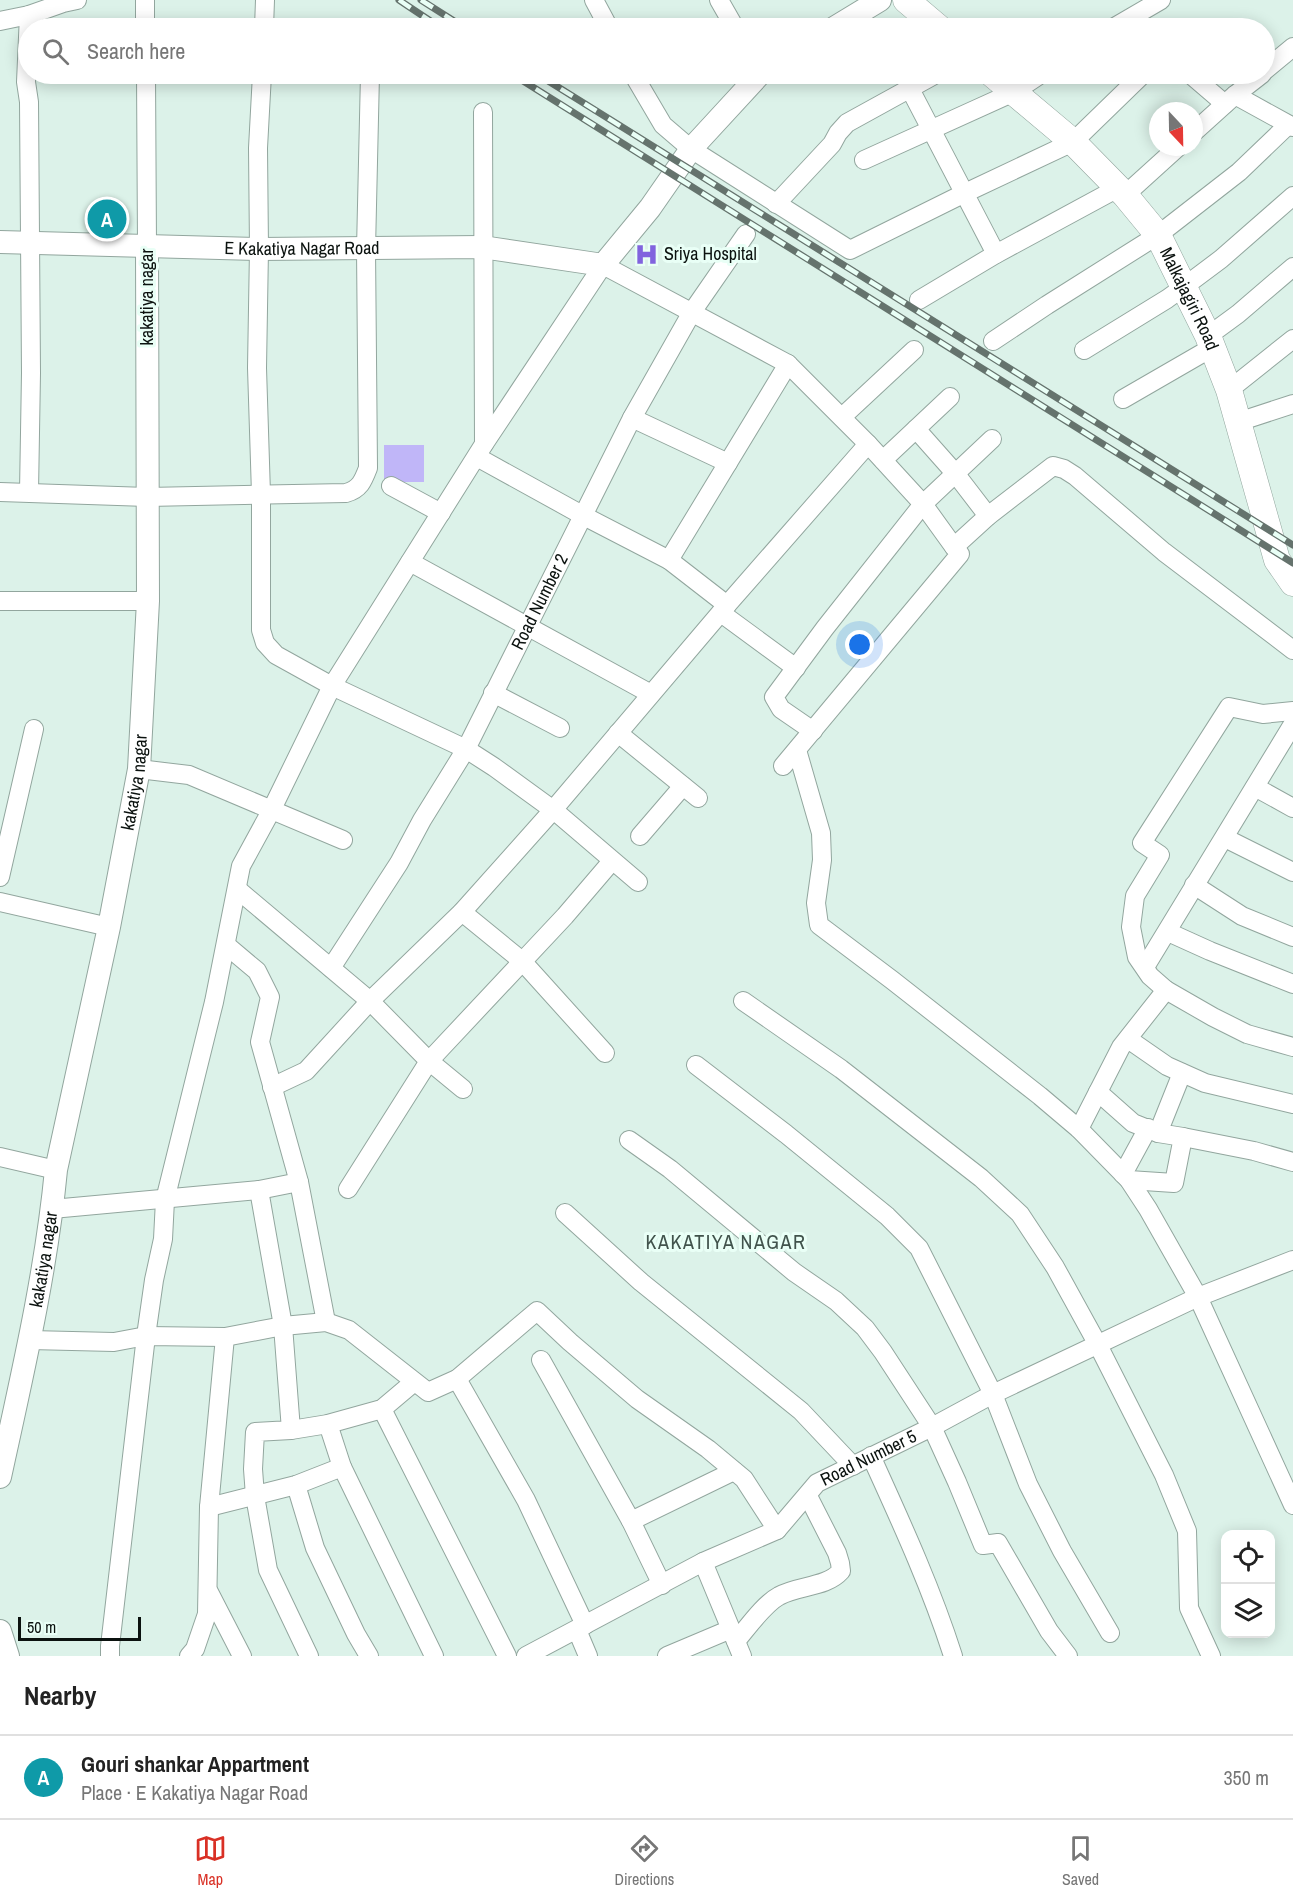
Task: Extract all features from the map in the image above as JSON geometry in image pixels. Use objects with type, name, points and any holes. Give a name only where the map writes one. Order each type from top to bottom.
[{"type":"main road","points":[[906,0],[927,18]]},
{"type":"main road","name":"Malkajagiri Road","points":[[1004,84],[1073,142],[1121,191],[1158,235],[1210,341],[1239,422],[1277,560],[1293,583]]},
{"type":"street","points":[[145,0],[145,18]]},
{"type":"street","points":[[264,18],[265,0]]},
{"type":"street","points":[[594,0],[604,18]]},
{"type":"street","points":[[719,0],[729,18]]},
{"type":"street","points":[[850,18],[880,0]]},
{"type":"street","points":[[1137,18],[1161,0]]},
{"type":"street","points":[[0,21],[29,15],[68,1]]},
{"type":"street","points":[[1275,64],[1291,53]]},
{"type":"street","points":[[26,84],[29,102],[31,373],[29,492]]},
{"type":"street","name":"kakatiya nagar","points":[[0,1477],[30,1340],[52,1209],[56,1170],[109,927],[139,769],[148,601],[146,84]]},
{"type":"street","points":[[261,84],[258,148],[257,368],[261,494],[261,630],[265,643],[276,655],[332,686],[465,749],[494,767],[553,810],[638,882]]},
{"type":"street","points":[[0,492],[147,497],[346,493],[362,485],[368,468],[366,249],[370,84]]},
{"type":"street","points":[[639,84],[663,125],[691,150],[850,250],[1073,142],[1133,84]]},
{"type":"street","points":[[110,1656],[146,1336],[163,1239],[165,1200],[214,1002],[241,866],[271,811],[332,686],[480,451],[603,265],[650,208],[691,150],[751,84]]},
{"type":"street","points":[[776,204],[832,144],[847,123],[915,84]]},
{"type":"street","points":[[864,160],[1014,92],[1026,84]]},
{"type":"street","points":[[993,341],[1158,235],[1239,172],[1291,126],[1230,99],[1206,84]]},
{"type":"street","points":[[1203,124],[1248,84]]},
{"type":"street","points":[[909,87],[996,254]]},
{"type":"street","points":[[480,451],[483,112]]},
{"type":"street","points":[[919,300],[996,254],[1121,191],[1166,156]]},
{"type":"street","points":[[1084,350],[1185,286],[1221,259],[1293,196]]},
{"type":"street","name":"Road Number 2","points":[[331,968],[399,862],[465,749],[632,418],[692,312],[746,234]]},
{"type":"street","name":"E Kakatiya Nagar Road","points":[[0,242],[259,249],[482,247],[603,265]]},
{"type":"street","points":[[603,265],[788,364],[842,417],[923,504],[960,554],[783,766]]},
{"type":"street","points":[[1123,399],[1210,341],[1293,267]]},
{"type":"street","points":[[1229,390],[1293,339]]},
{"type":"street","points":[[842,417],[914,350]]},
{"type":"street","points":[[669,560],[788,364]]},
{"type":"street","points":[[883,460],[950,397]]},
{"type":"street","points":[[1239,422],[1293,404]]},
{"type":"street","points":[[632,418],[728,463]]},
{"type":"street","points":[[916,429],[955,473],[988,516]]},
{"type":"street","points":[[813,731],[781,709],[774,697],[923,504],[992,439]]},
{"type":"street","points":[[272,1087],[306,1071],[370,1001],[462,912],[553,810],[868,444]]},
{"type":"street","points":[[480,451],[582,515],[669,560],[796,668]]},
{"type":"street","points":[[954,547],[988,516],[1053,466],[1064,469],[1164,552],[1293,651]]},
{"type":"street","points":[[392,486],[441,513]]},
{"type":"street","points":[[410,562],[651,694]]},
{"type":"street","points":[[0,601],[148,601]]},
{"type":"street","points":[[493,693],[560,728]]},
{"type":"street","points":[[1293,711],[1263,714],[1229,707],[1142,843],[1160,855],[1135,896],[1131,927],[1137,957],[1150,976],[1166,990],[1247,1034],[1293,1047]]},
{"type":"street","points":[[1145,967],[1293,724]]},
{"type":"street","points":[[0,877],[33,729]]},
{"type":"street","points":[[618,733],[698,798]]},
{"type":"street","points":[[797,750],[821,833],[822,860],[816,903],[819,925],[901,987],[1079,1129],[1126,1177],[1148,1209],[1198,1297],[1293,1505]]},
{"type":"street","points":[[139,769],[189,775],[344,840]]},
{"type":"street","points":[[640,836],[683,786]]},
{"type":"street","points":[[1255,787],[1293,808]]},
{"type":"street","points":[[1225,838],[1293,872]]},
{"type":"street","points":[[348,1189],[429,1061],[565,916],[612,861]]},
{"type":"street","points":[[1194,885],[1242,916],[1293,937]]},
{"type":"street","points":[[237,889],[370,1001],[429,1061],[463,1089]]},
{"type":"street","points":[[0,902],[109,927]]},
{"type":"street","points":[[462,912],[522,961],[605,1053]]},
{"type":"street","points":[[1168,932],[1293,984]]},
{"type":"street","points":[[226,945],[257,971],[270,997],[260,1042],[299,1182],[326,1322]]},
{"type":"street","points":[[1079,1129],[1121,1047],[1166,990]]},
{"type":"street","points":[[743,1001],[841,1069],[981,1178],[1020,1214],[1055,1267],[1098,1345],[1164,1475],[1187,1531],[1189,1608],[1211,1656]]},
{"type":"street","points":[[1128,1039],[1167,1066],[1205,1083],[1293,1104]]},
{"type":"street","points":[[696,1065],[878,1208],[919,1248],[993,1394],[1028,1484],[1062,1551],[1110,1633]]},
{"type":"street","points":[[1126,1177],[1182,1073]]},
{"type":"street","points":[[1098,1092],[1133,1123],[1153,1130],[1254,1151],[1293,1162]]},
{"type":"street","points":[[1126,1177],[1174,1183],[1183,1137]]},
{"type":"street","points":[[628,1140],[670,1169],[794,1272],[836,1301],[865,1328],[932,1427],[983,1545],[998,1543],[1049,1631],[1068,1656]]},
{"type":"street","points":[[0,1157],[56,1170]]},
{"type":"street","points":[[52,1209],[259,1190],[299,1182]]},
{"type":"street","points":[[259,1190],[283,1326],[291,1430]]},
{"type":"street","points":[[565,1213],[641,1282],[801,1411],[853,1466]]},
{"type":"street","name":"Road Number 5","points":[[526,1656],[703,1563],[777,1530],[817,1483],[932,1427],[993,1394],[1198,1297],[1293,1260]]},
{"type":"street","points":[[30,1340],[114,1342],[146,1336],[225,1337],[283,1326],[326,1322],[349,1330],[428,1392],[457,1379],[537,1311],[637,1399],[708,1449],[744,1479],[777,1530]]},
{"type":"street","points":[[189,1656],[195,1649],[207,1614],[209,1507],[225,1337]]},
{"type":"street","points":[[541,1360],[632,1521],[662,1585]]},
{"type":"street","points":[[457,1379],[526,1500],[581,1628],[588,1656]]},
{"type":"street","points":[[309,1656],[268,1570],[255,1496],[253,1469],[255,1432],[291,1430],[328,1424],[382,1409],[414,1382]]},
{"type":"street","points":[[382,1409],[507,1656]]},
{"type":"street","points":[[328,1424],[342,1467],[434,1656]]},
{"type":"street","points":[[871,1456],[907,1536],[953,1656]]},
{"type":"street","points":[[209,1507],[296,1485],[342,1467]]},
{"type":"street","points":[[632,1521],[734,1471]]},
{"type":"street","points":[[296,1485],[315,1548],[369,1656]]},
{"type":"street","points":[[667,1656],[736,1642],[773,1600],[789,1591],[827,1581],[841,1571],[837,1553],[808,1496]]},
{"type":"street","points":[[703,1563],[736,1642]]},
{"type":"street","points":[[209,1590],[242,1656]]},
{"type":"shaded area","points":[[384,445],[424,445],[424,482],[384,482]]},
{"type":"railway","points":[[399,0],[426,18]]},
{"type":"railway","points":[[421,0],[449,18]]},
{"type":"railway","points":[[528,84],[1293,563]]},
{"type":"railway","points":[[553,84],[1293,545]]},
{"type":"place","name":"Gouri shankar Appartment","points":[[107,219]]},
{"type":"place","name":"Sriya Hospital","points":[[646,254]]},
{"type":"district","name":"KAKATIYA NAGAR","points":[[726,1242]]}]
